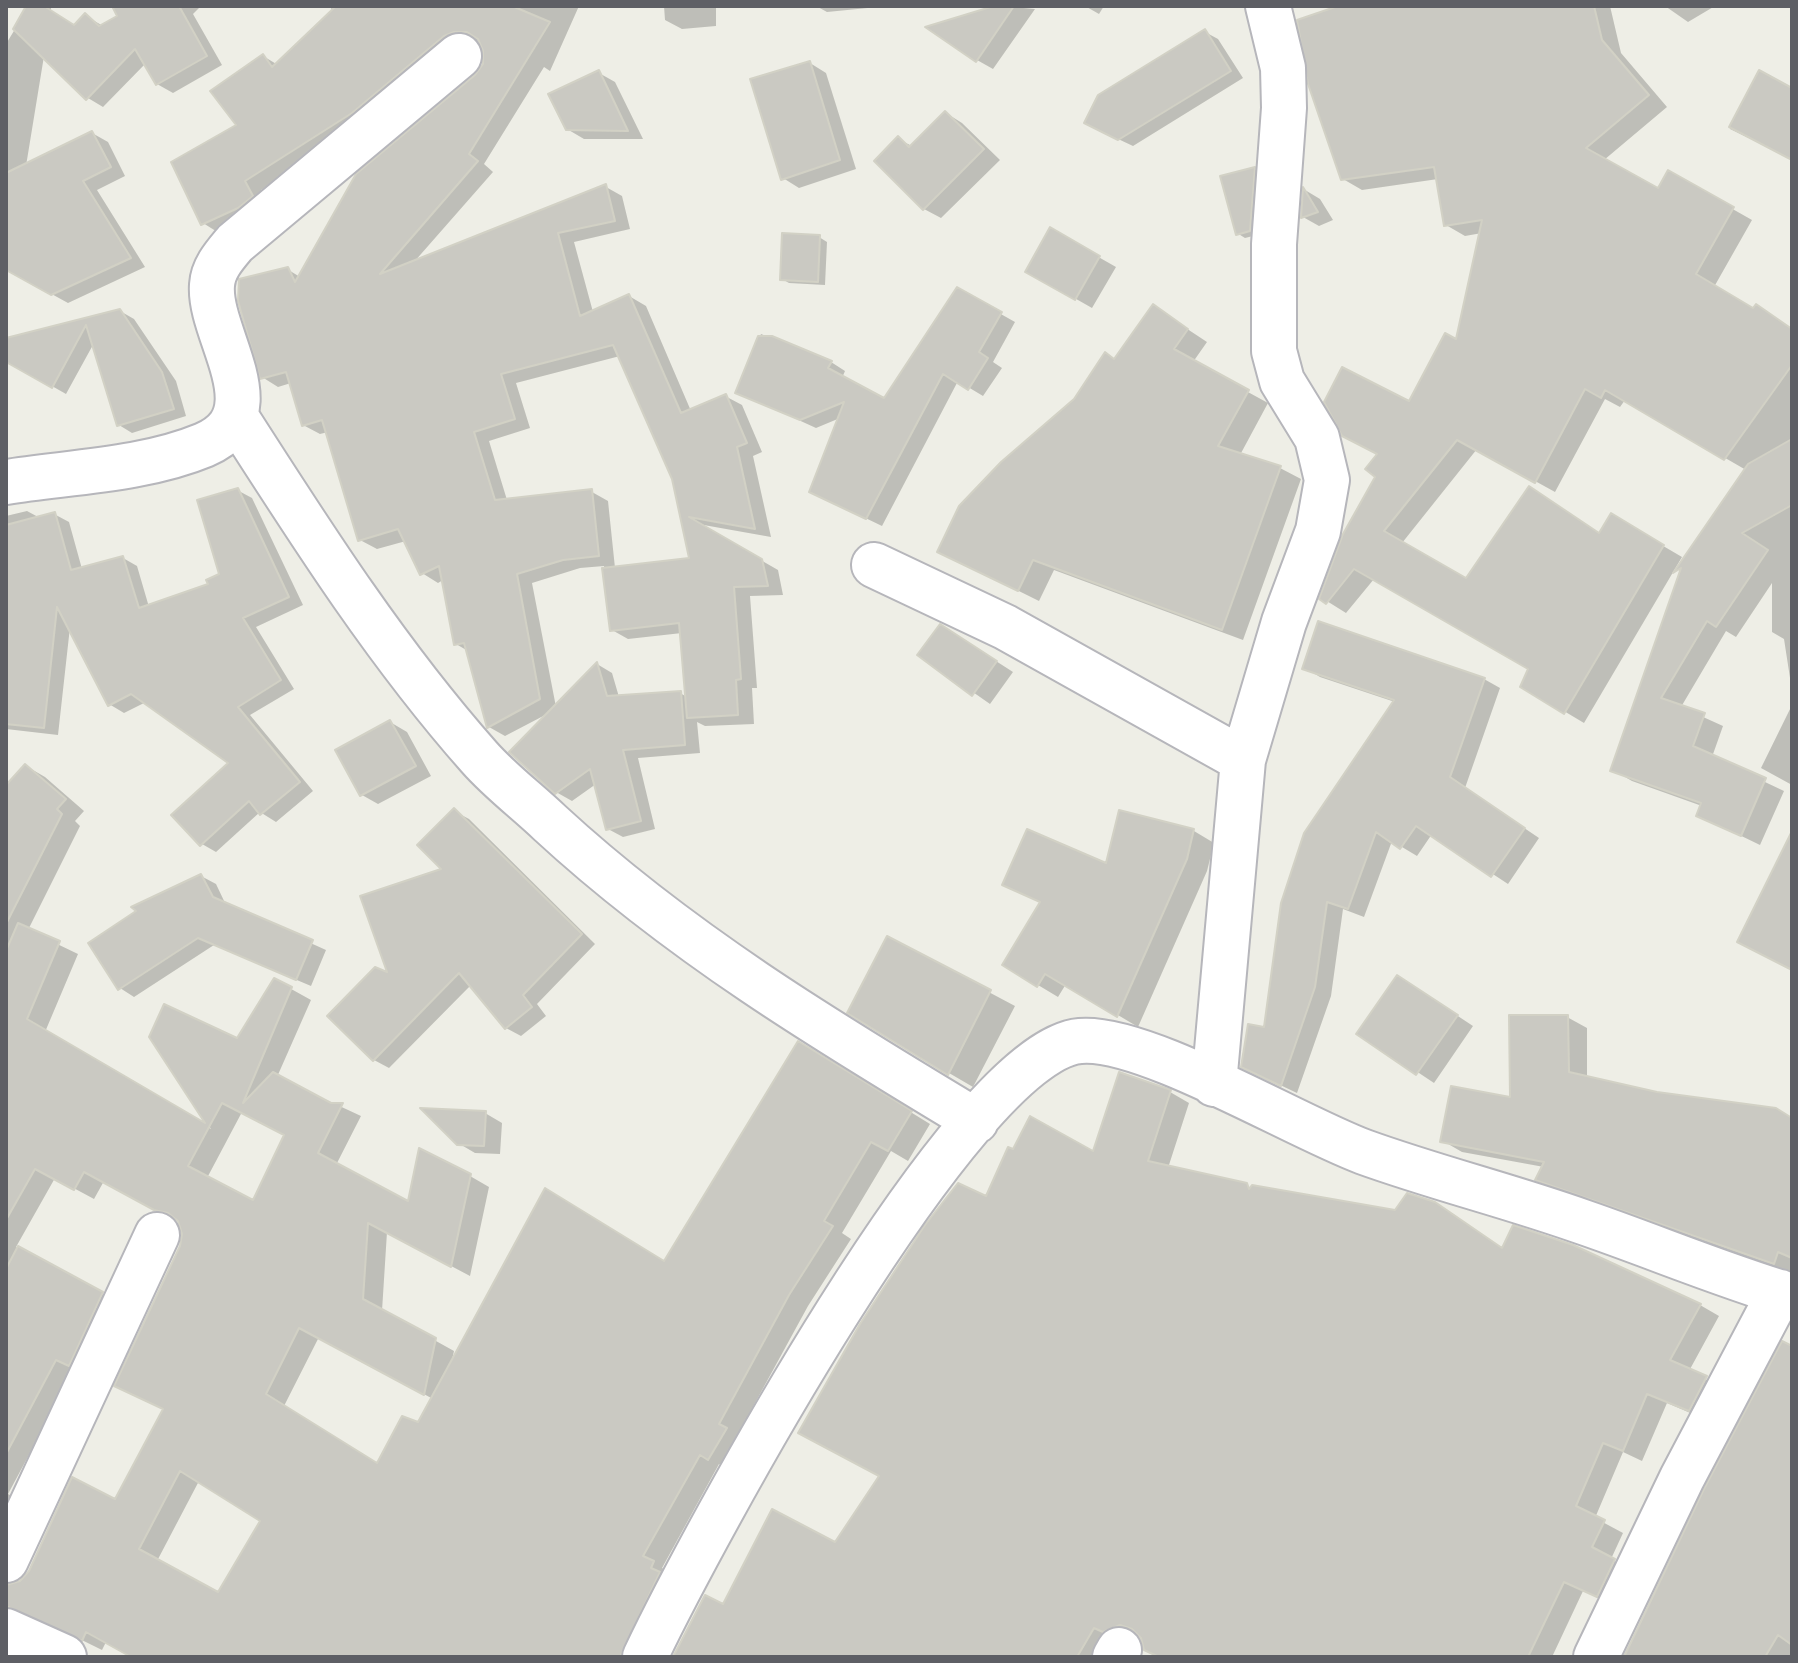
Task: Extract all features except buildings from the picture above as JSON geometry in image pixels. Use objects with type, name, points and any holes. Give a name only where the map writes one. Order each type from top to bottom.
[{"type":"street","points":[[1214,1084],[1243,760],[1289,607],[1318,531],[1327,480],[1317,438],[1282,381],[1274,351],[1274,244],[1284,108],[1283,68],[1268,6]]},
{"type":"street","points":[[459,56],[235,243],[219,263],[212,285],[235,372],[236,417],[365,615],[480,758],[572,843],[673,928],[762,989],[976,1121]]},
{"type":"street","points":[[6,482],[155,460],[206,444],[224,432],[236,417]]},
{"type":"street","points":[[874,565],[1005,627],[1243,760]]},
{"type":"street","points":[[645,1657],[688,1568],[859,1276],[919,1191],[1016,1077],[1051,1049],[1077,1041],[1105,1041],[1214,1084],[1362,1151],[1579,1220],[1786,1294],[1682,1478],[1596,1657]]},
{"type":"street","points":[[6,1560],[157,1235]]},
{"type":"street","points":[[6,1631],[64,1657]]}]
